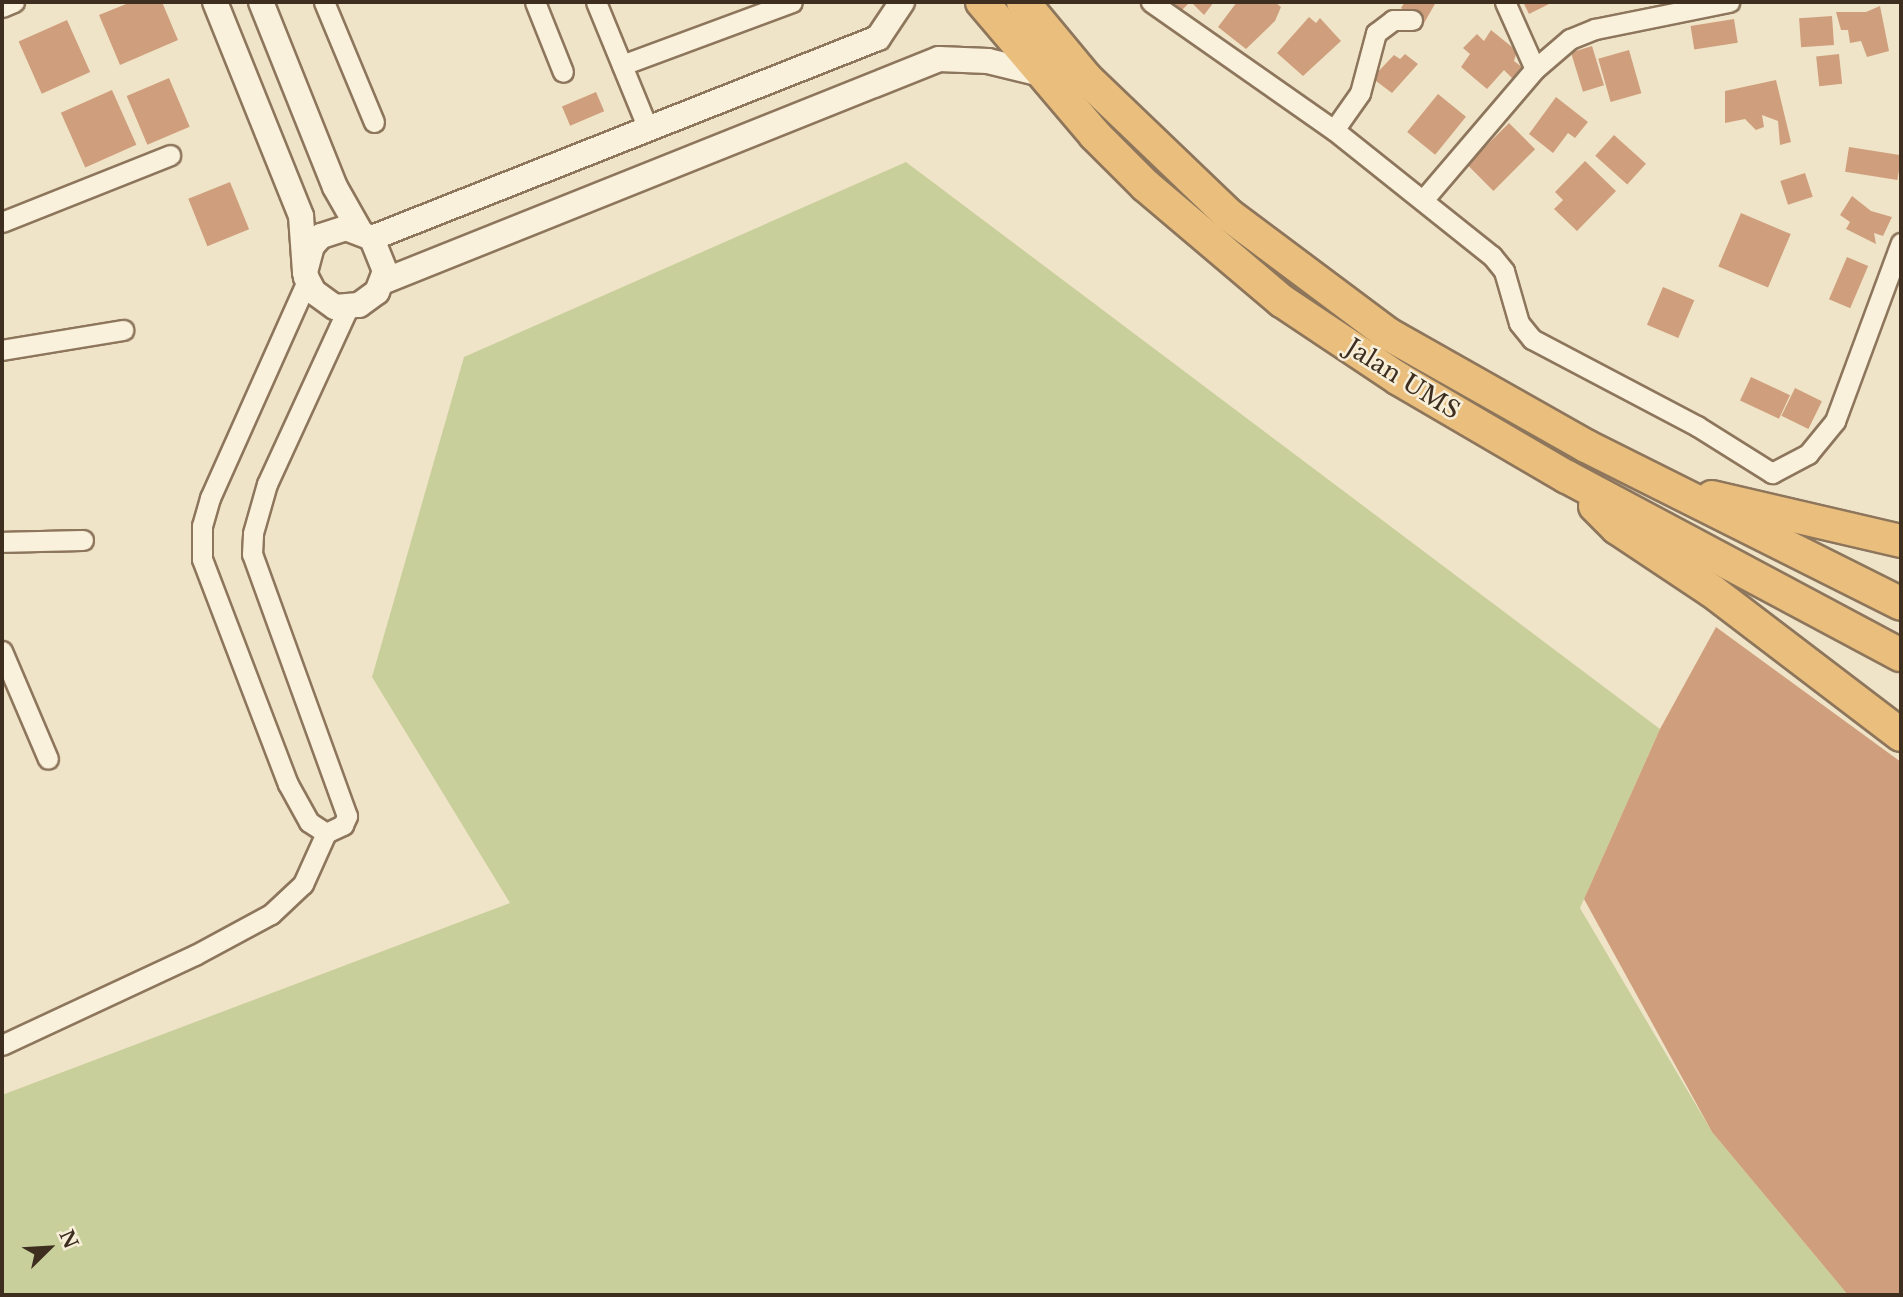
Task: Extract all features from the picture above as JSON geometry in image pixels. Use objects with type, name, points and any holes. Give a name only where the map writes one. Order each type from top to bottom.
[{"type":"highway","name":"Jalan UMS","points":[[982,2],[1041,74],[1145,185],[1282,301],[1399,379],[1567,477],[1901,654]]},
{"type":"highway","name":"Jalan UMS","points":[[1023,2],[1086,78],[1229,215],[1299,271],[1432,360],[1662,486],[1901,604]]},
{"type":"highway","points":[[1567,477],[1616,528],[1712,591],[1901,735]]},
{"type":"highway","points":[[1662,486],[1901,541]]},
{"type":"street","points":[[2,7],[14,2]]},
{"type":"street","points":[[215,2],[300,216],[306,276],[323,301],[348,308],[369,300],[382,282],[384,259],[335,187],[261,2]]},
{"type":"street","points":[[324,2],[374,122]]},
{"type":"street","points":[[535,2],[563,72]]},
{"type":"street","points":[[596,2],[648,129]]},
{"type":"street","points":[[622,65],[792,2]]},
{"type":"street","points":[[326,833],[309,822],[292,793],[202,559],[202,526],[210,498],[306,276],[312,246],[321,236],[333,229],[366,234],[648,129],[878,38],[902,2]]},
{"type":"street","points":[[1151,2],[1334,131],[1492,256],[1504,271],[1519,323],[1532,340],[1673,413],[1772,473],[1808,454],[1835,421],[1901,243]]},
{"type":"street","points":[[1505,2],[1535,69]]},
{"type":"street","points":[[1423,200],[1535,69],[1570,39],[1595,29],[1729,2]]},
{"type":"street","points":[[1334,131],[1360,93],[1376,33],[1393,20],[1412,20]]},
{"type":"street","points":[[382,282],[939,59],[988,61],[1041,74]]},
{"type":"street","points":[[2,222],[170,155]]},
{"type":"street","points":[[2,1045],[195,955],[271,914],[303,884],[326,833],[343,825],[346,804],[252,554],[253,533],[267,484],[348,308]]},
{"type":"street","points":[[2,350],[123,330]]},
{"type":"street","points":[[2,542],[83,540]]},
{"type":"street","points":[[2,651],[48,759]]},
{"type":"green space","points":[[906,162],[1660,729],[1580,908],[1712,1132],[1848,1295],[2,1295],[2,1095],[510,903],[372,677],[464,357]]},
{"type":"building","points":[[131,2],[162,2],[178,40],[120,65],[99,15]]},
{"type":"building","points":[[1173,2],[1190,2],[1182,10]]},
{"type":"building","points":[[1191,2],[1214,2],[1204,15]]},
{"type":"building","points":[[1237,2],[1275,2],[1281,7],[1275,21],[1246,49],[1218,27]]},
{"type":"building","points":[[1405,2],[1436,2],[1423,25],[1401,8]]},
{"type":"building","points":[[1523,2],[1553,2],[1529,14]]},
{"type":"building","points":[[1880,6],[1889,51],[1867,57],[1861,41],[1850,43],[1848,30],[1841,30],[1836,12],[1866,12]]},
{"type":"building","points":[[1832,16],[1834,45],[1801,47],[1799,18]]},
{"type":"building","points":[[1309,17],[1316,23],[1320,18],[1341,41],[1303,76],[1277,53]]},
{"type":"building","points":[[1734,19],[1738,43],[1694,50],[1691,26]]},
{"type":"building","points":[[67,20],[90,72],[42,94],[19,42]]},
{"type":"building","points":[[1491,30],[1517,51],[1514,61],[1522,67],[1513,79],[1504,70],[1487,89],[1461,67],[1470,54],[1463,48],[1477,34],[1484,41]]},
{"type":"building","points":[[1592,46],[1604,85],[1583,92],[1571,52]]},
{"type":"building","points":[[1629,50],[1641,93],[1611,102],[1598,59]]},
{"type":"building","points":[[1405,54],[1418,64],[1392,93],[1372,78],[1394,55],[1400,59]]},
{"type":"building","points":[[1839,54],[1842,84],[1819,86],[1816,56]]},
{"type":"building","points":[[169,78],[190,127],[147,145],[127,96]]},
{"type":"building","points":[[1776,80],[1791,142],[1780,145],[1778,121],[1762,115],[1764,127],[1756,130],[1745,119],[1725,123],[1725,91]]},
{"type":"building","points":[[112,90],[136,145],[85,168],[61,113]]},
{"type":"building","points":[[596,92],[604,111],[570,126],[562,106]]},
{"type":"building","points":[[1438,94],[1466,117],[1435,155],[1407,132]]},
{"type":"building","points":[[1556,97],[1588,122],[1575,138],[1568,133],[1553,153],[1529,134]]},
{"type":"building","points":[[1509,123],[1535,149],[1493,191],[1467,165]]},
{"type":"building","points":[[1614,135],[1646,164],[1627,185],[1595,156]]},
{"type":"building","points":[[1849,147],[1901,155],[1897,180],[1845,172]]},
{"type":"building","points":[[1585,161],[1616,191],[1577,231],[1554,209],[1563,200],[1555,192]]},
{"type":"building","points":[[1805,173],[1813,197],[1788,205],[1780,181]]},
{"type":"building","points":[[230,182],[249,229],[207,246],[188,199]]},
{"type":"building","points":[[1852,196],[1871,211],[1892,217],[1883,236],[1874,233],[1876,244],[1846,229],[1850,222],[1840,215]]},
{"type":"building","points":[[1741,213],[1791,234],[1768,287],[1718,266]]},
{"type":"building","points":[[1847,257],[1868,266],[1850,308],[1829,299]]},
{"type":"building","points":[[1663,287],[1694,300],[1678,338],[1647,325]]},
{"type":"building","points":[[1751,377],[1790,395],[1779,419],[1740,401]]},
{"type":"building","points":[[1795,388],[1822,401],[1808,429],[1781,416]]},
{"type":"building","points":[[1716,627],[1901,762],[1901,1295],[1848,1295],[1712,1132],[1584,899],[1660,729]]}]
